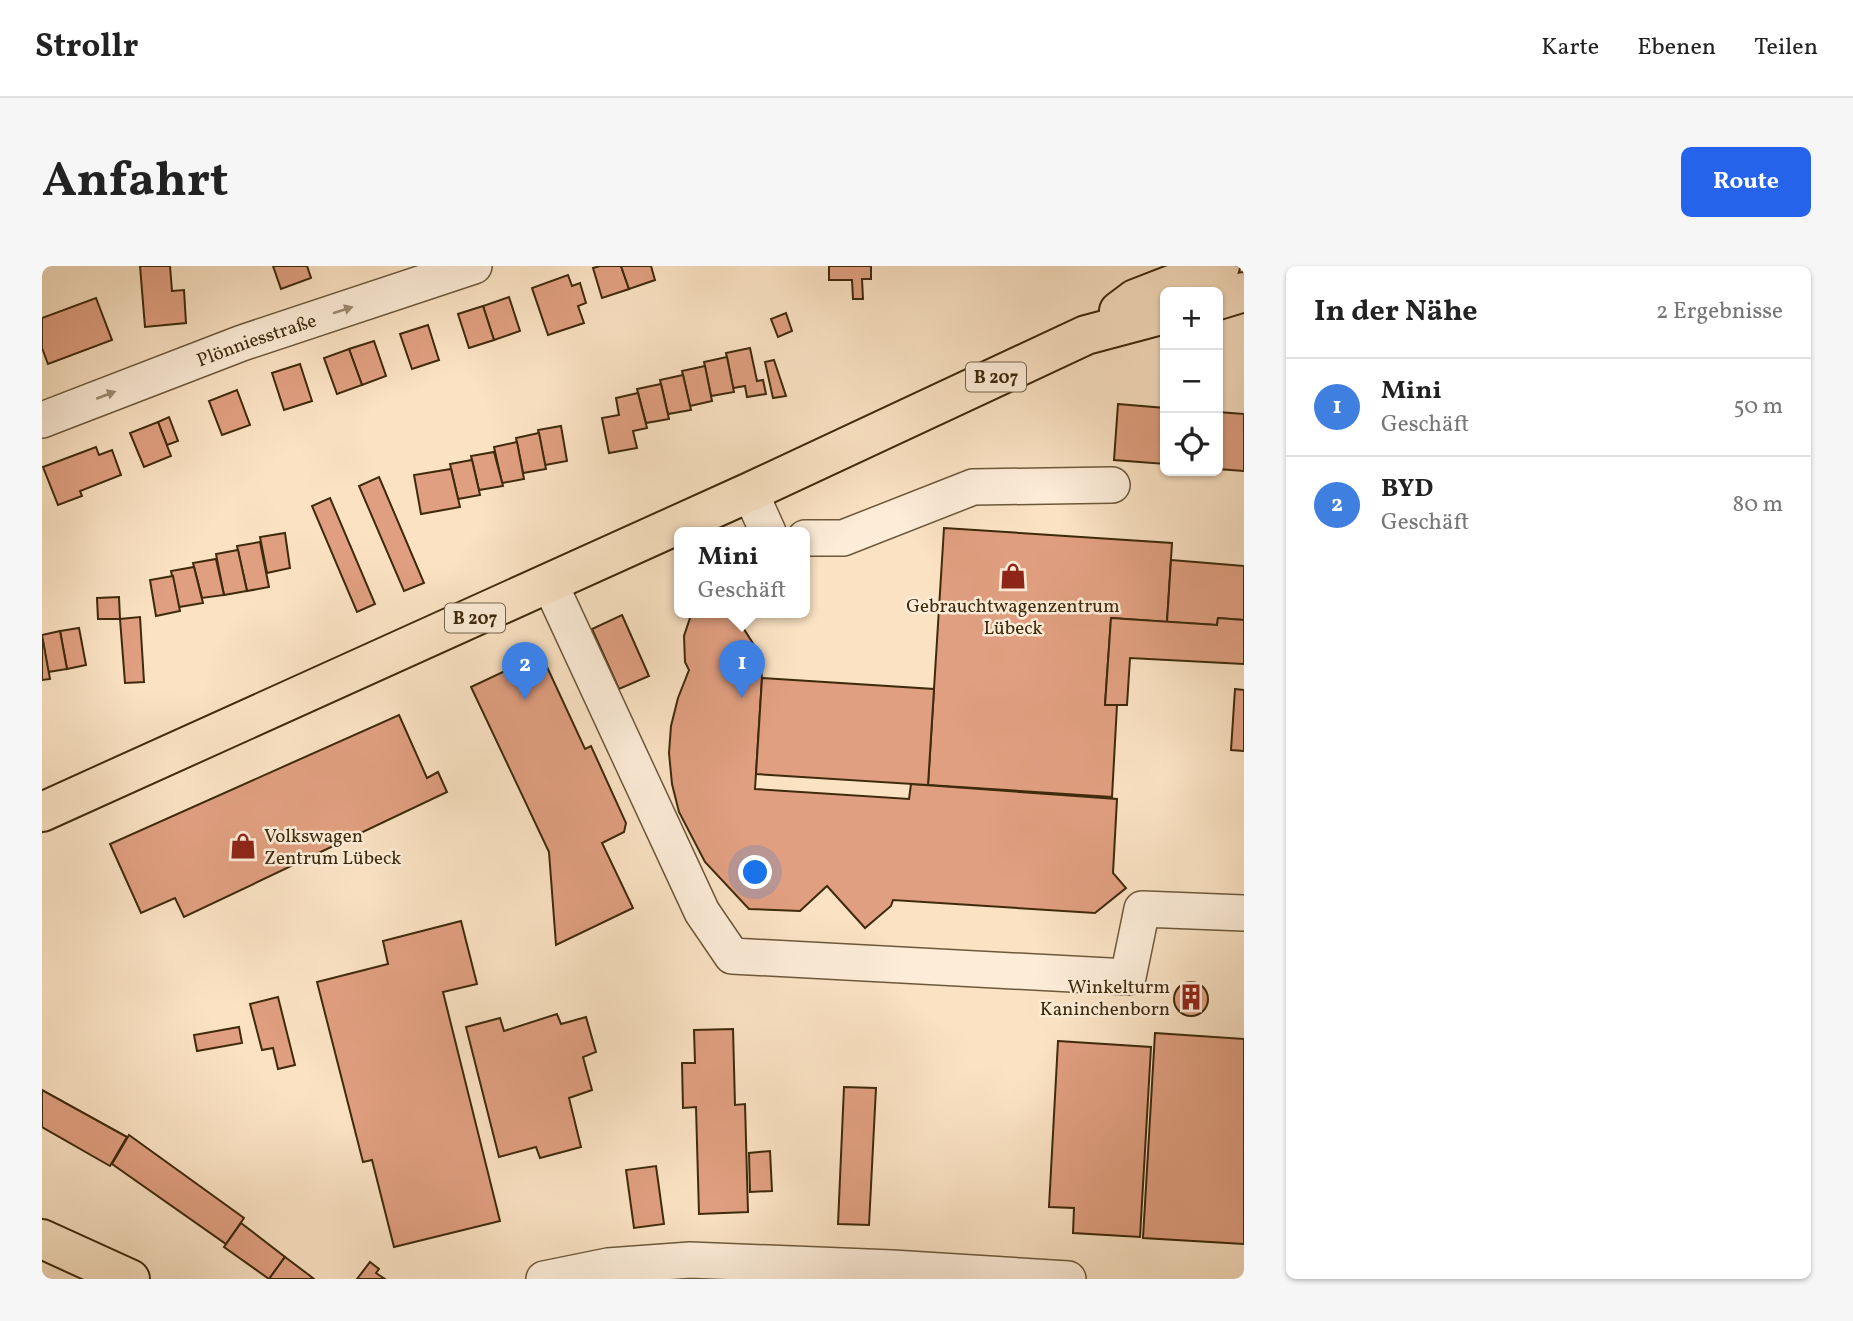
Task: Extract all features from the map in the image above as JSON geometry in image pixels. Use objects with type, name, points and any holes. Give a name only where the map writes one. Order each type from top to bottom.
[{"type":"main road","points":[[1150,307],[1157,281],[1165,266]]},
{"type":"main road","name":"B 207","points":[[42,812],[550,584],[1150,307],[1220,266]]},
{"type":"main road","points":[[1223,298],[1244,292]]},
{"type":"main road","points":[[42,1239],[130,1279]]},
{"type":"street","name":"Plönniesstraße","points":[[42,420],[242,344],[474,266]]},
{"type":"street","points":[[810,538],[844,538],[973,487],[1112,485]]},
{"type":"street","points":[[750,492],[766,527]]},
{"type":"street","points":[[550,584],[702,912],[732,956],[1128,977],[1142,909],[1244,913]]},
{"type":"street","points":[[544,1279],[597,1274],[690,1259],[755,1271],[892,1268],[1068,1279]]},
{"type":"building","points":[[140,266],[170,266],[172,291],[184,290],[186,323],[145,327]]},
{"type":"building","points":[[273,266],[307,266],[311,278],[281,289]]},
{"type":"building","points":[[621,266],[629,289],[602,298],[593,268]]},
{"type":"building","points":[[621,266],[651,266],[655,280],[629,289]]},
{"type":"building","points":[[829,266],[871,266],[871,279],[862,279],[863,299],[853,299],[852,280],[829,280]]},
{"type":"building","points":[[568,275],[572,286],[580,283],[586,303],[578,306],[584,323],[548,335],[532,288]]},
{"type":"building","points":[[509,297],[520,331],[494,340],[483,306]]},
{"type":"building","points":[[96,298],[112,340],[48,364],[42,348],[42,318]]},
{"type":"building","points":[[483,306],[494,340],[469,348],[458,314]]},
{"type":"building","points":[[786,313],[792,331],[778,337],[771,319]]},
{"type":"building","points":[[428,325],[439,360],[412,369],[400,334]]},
{"type":"building","points":[[374,341],[386,376],[362,385],[349,349]]},
{"type":"building","points":[[750,348],[757,381],[763,380],[766,394],[747,397],[745,386],[733,388],[726,353]]},
{"type":"building","points":[[349,349],[362,385],[337,394],[324,358]]},
{"type":"building","points":[[727,357],[734,392],[711,396],[704,362]]},
{"type":"building","points":[[774,360],[786,396],[773,398],[765,362]]},
{"type":"building","points":[[300,364],[312,401],[284,410],[272,373]]},
{"type":"building","points":[[705,366],[712,401],[690,406],[682,371]]},
{"type":"building","points":[[683,375],[691,410],[668,414],[660,380]]},
{"type":"building","points":[[661,384],[669,419],[646,423],[637,389]]},
{"type":"building","points":[[237,390],[250,425],[222,435],[209,401]]},
{"type":"building","points":[[638,393],[647,428],[633,431],[637,448],[609,453],[602,418],[619,415],[616,398]]},
{"type":"building","points":[[1118,404],[1160,408],[1160,464],[1114,460]]},
{"type":"building","points":[[1223,412],[1244,414],[1244,471],[1223,469]]},
{"type":"building","points":[[169,417],[178,441],[167,445],[158,422]]},
{"type":"building","points":[[158,422],[171,456],[144,467],[130,433]]},
{"type":"building","points":[[561,426],[567,461],[545,465],[538,430]]},
{"type":"building","points":[[539,433],[546,469],[523,473],[516,438]]},
{"type":"building","points":[[517,442],[524,479],[502,483],[494,447]]},
{"type":"building","points":[[96,447],[99,455],[112,450],[121,475],[80,491],[82,496],[58,505],[43,467]]},
{"type":"building","points":[[494,452],[503,486],[479,490],[471,456]]},
{"type":"building","points":[[472,460],[480,495],[458,499],[450,464]]},
{"type":"building","points":[[451,469],[460,507],[421,514],[414,475]]},
{"type":"building","points":[[379,477],[424,583],[404,591],[359,486]]},
{"type":"building","points":[[330,498],[375,604],[357,612],[312,506]]},
{"type":"building","points":[[944,528],[1172,543],[1167,622],[1111,618],[1105,705],[1117,705],[1112,797],[928,785]]},
{"type":"building","points":[[285,533],[290,568],[267,573],[260,537]]},
{"type":"building","points":[[260,542],[269,587],[247,591],[237,546]]},
{"type":"building","points":[[238,550],[247,591],[224,595],[216,554]]},
{"type":"building","points":[[216,559],[224,595],[202,598],[193,563]]},
{"type":"building","points":[[1171,560],[1244,566],[1244,620],[1218,618],[1217,625],[1167,622]]},
{"type":"building","points":[[194,567],[203,603],[179,607],[171,571]]},
{"type":"building","points":[[173,576],[180,611],[156,616],[150,580]]},
{"type":"building","points":[[119,597],[120,619],[98,619],[97,598]]},
{"type":"building","points":[[622,615],[649,676],[619,689],[592,629]]},
{"type":"building","points":[[140,617],[144,682],[125,683],[120,619]]},
{"type":"building","points":[[690,618],[731,618],[742,626],[754,645],[762,678],[755,789],[909,799],[911,784],[1117,799],[1113,873],[1126,888],[1095,913],[893,900],[891,906],[865,928],[827,886],[800,911],[749,909],[705,862],[679,812],[672,784],[669,753],[671,726],[689,670],[685,662],[684,636]]},
{"type":"building","points":[[1111,618],[1217,625],[1218,618],[1244,620],[1244,664],[1130,658],[1127,705],[1105,705]]},
{"type":"building","points":[[79,628],[86,665],[67,669],[60,631]]},
{"type":"building","points":[[60,631],[67,669],[48,672],[42,635]]},
{"type":"building","points":[[42,642],[50,679],[42,680]]},
{"type":"building","points":[[541,654],[585,749],[591,746],[626,823],[624,832],[602,843],[633,908],[556,945],[549,852],[471,687]]},
{"type":"building","points":[[762,678],[934,689],[928,785],[756,774]]},
{"type":"building","points":[[1235,689],[1244,690],[1244,751],[1231,750]]},
{"type":"building","points":[[399,715],[427,778],[438,772],[447,792],[184,917],[175,898],[141,913],[110,844]]},
{"type":"building","points":[[461,921],[477,984],[443,992],[500,1221],[394,1247],[372,1160],[363,1162],[317,982],[388,964],[383,941]]},
{"type":"building","name":"Winkelturm Kaninchenborn","points":[[1191,982],[1203,987],[1208,999],[1203,1011],[1191,1016],[1179,1011],[1174,999],[1179,987]]},
{"type":"building","points":[[278,997],[295,1065],[278,1069],[273,1048],[262,1050],[250,1004]]},
{"type":"building","points":[[557,1014],[561,1024],[586,1017],[596,1052],[583,1057],[592,1090],[569,1098],[581,1147],[540,1158],[536,1147],[499,1157],[466,1027],[500,1018],[504,1031]]},
{"type":"building","points":[[239,1027],[242,1043],[197,1051],[194,1035]]},
{"type":"building","points":[[733,1029],[735,1105],[745,1104],[748,1212],[699,1214],[696,1107],[683,1108],[682,1063],[695,1063],[694,1030]]},
{"type":"building","points":[[1155,1033],[1244,1039],[1244,1244],[1143,1238]]},
{"type":"building","points":[[1058,1041],[1151,1047],[1140,1237],[1073,1233],[1074,1208],[1049,1207]]},
{"type":"building","points":[[844,1087],[876,1088],[869,1225],[838,1224]]},
{"type":"building","points":[[42,1090],[127,1137],[110,1166],[42,1127]]},
{"type":"building","points":[[129,1135],[244,1218],[226,1244],[112,1164]]},
{"type":"building","points":[[770,1151],[772,1191],[750,1192],[749,1153]]},
{"type":"building","points":[[656,1166],[664,1224],[634,1228],[626,1170]]},
{"type":"building","points":[[241,1223],[285,1257],[269,1279],[224,1247]]},
{"type":"building","points":[[285,1257],[309,1275],[314,1279],[269,1279]]},
{"type":"building","points":[[370,1262],[379,1269],[376,1273],[385,1279],[357,1279]]},
{"type":"place","name":"Gebrauchtwagenzentrum Lübeck","points":[[1013,576]]},
{"type":"place","name":"Mini","points":[[742,698]]},
{"type":"place","name":"BYD","points":[[525,700]]},
{"type":"place","name":"Volkswagen Zentrum Lübeck","points":[[243,846]]},
{"type":"place","name":"Winkelturm Kaninchenborn","points":[[1191,997]]}]
